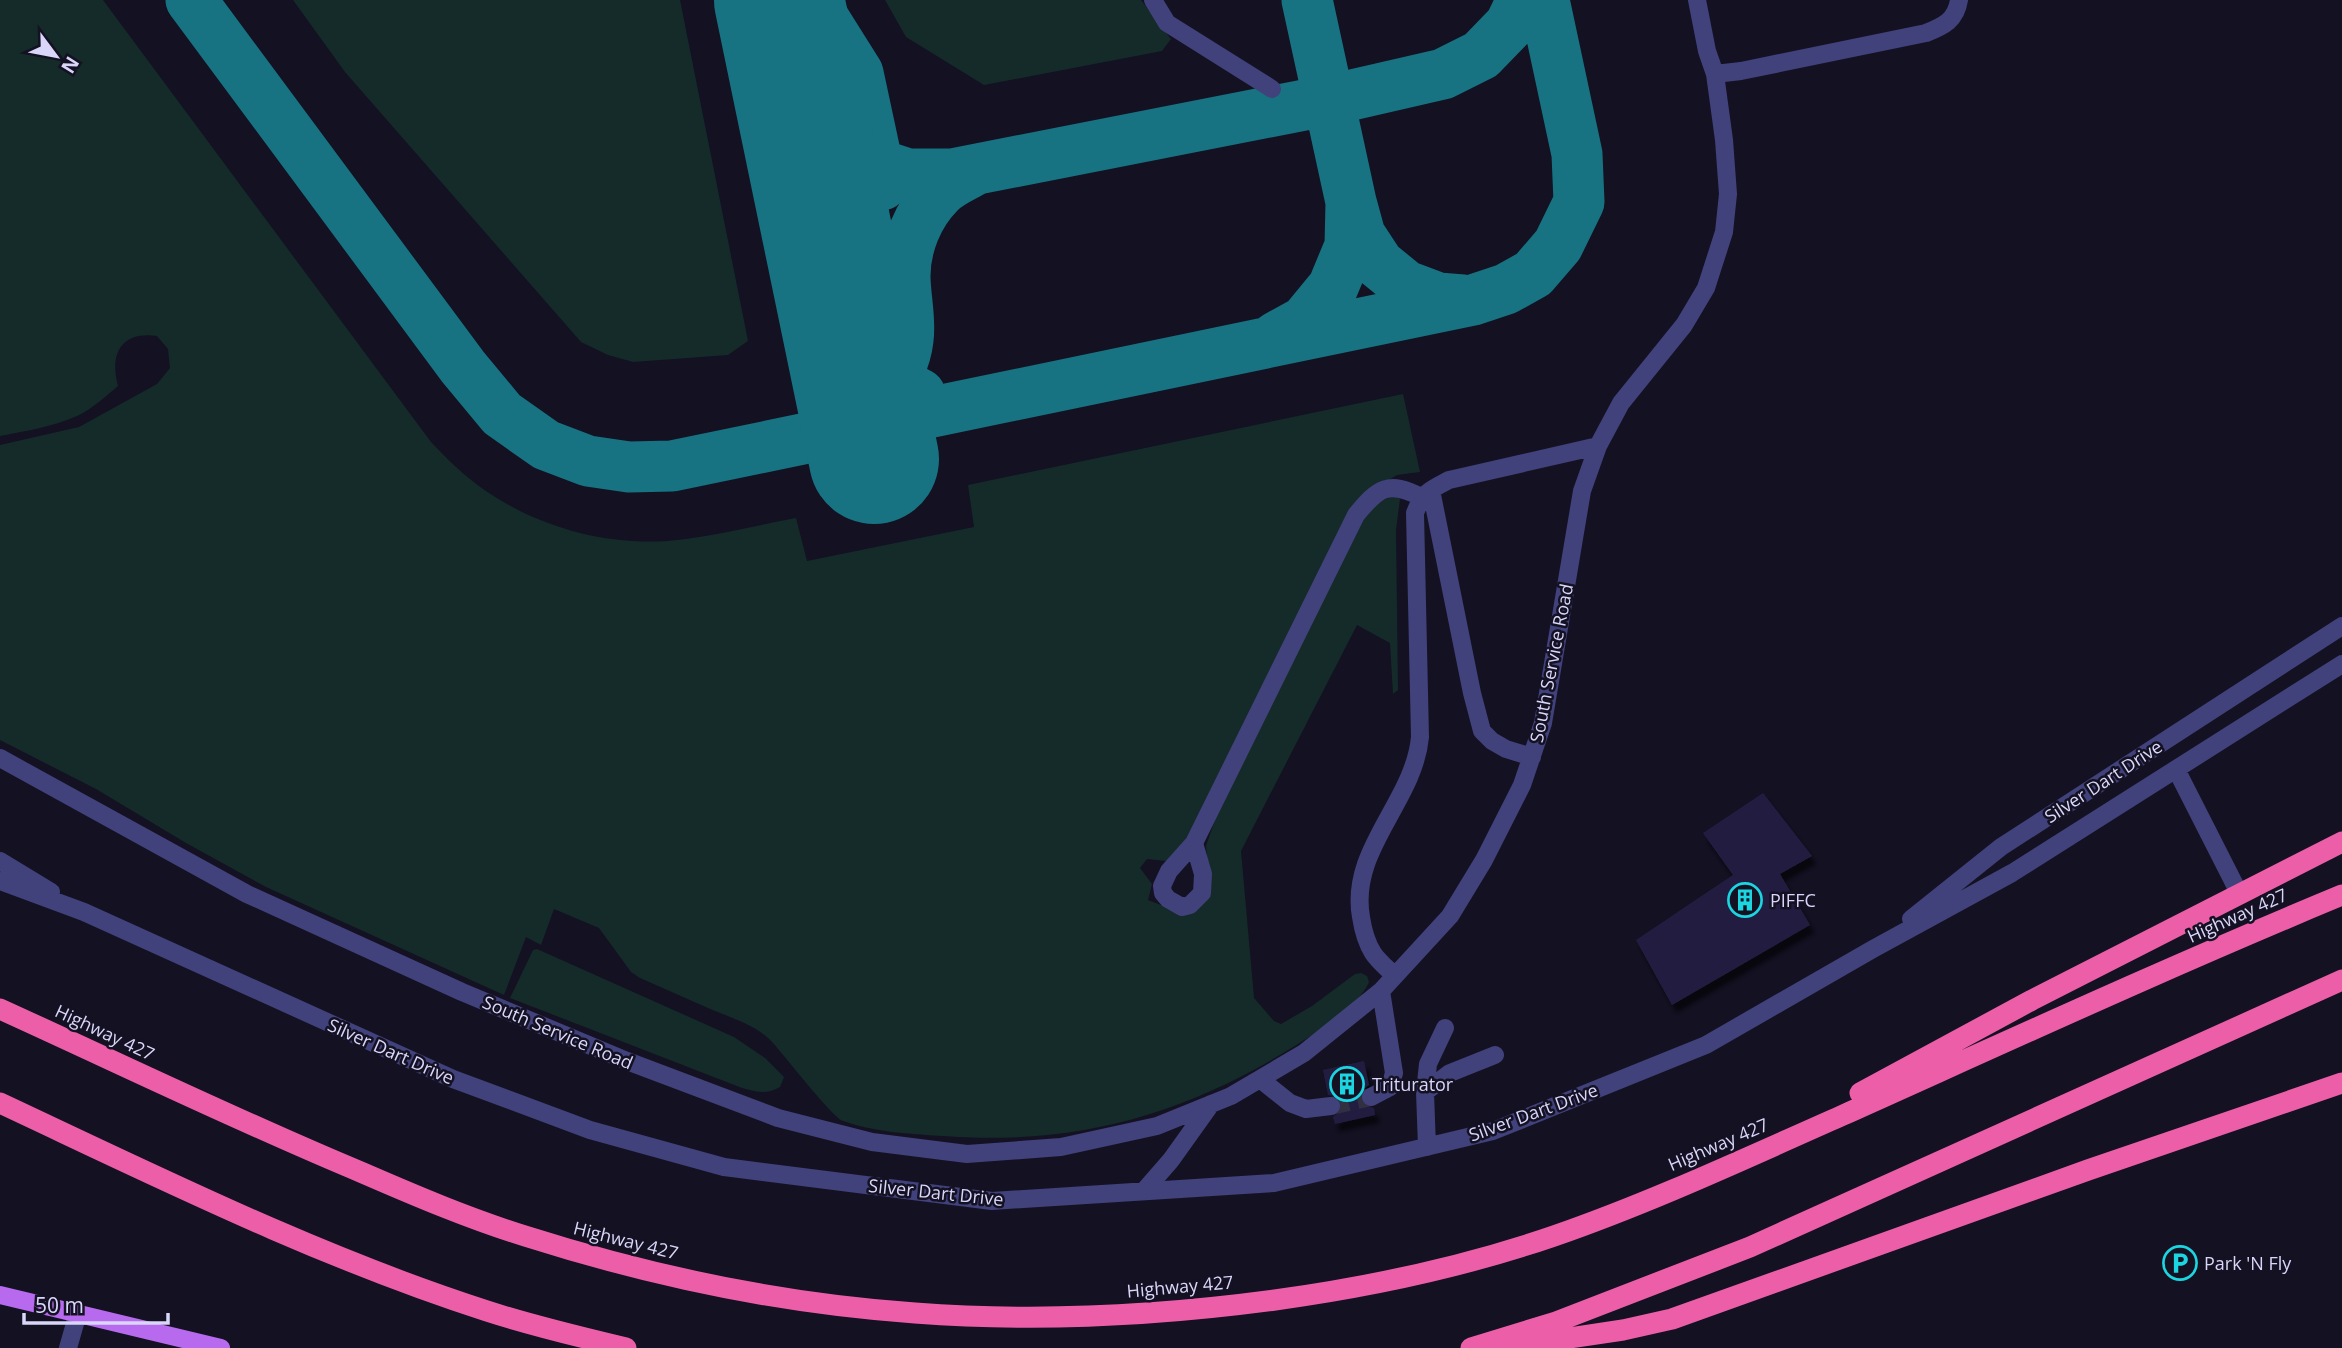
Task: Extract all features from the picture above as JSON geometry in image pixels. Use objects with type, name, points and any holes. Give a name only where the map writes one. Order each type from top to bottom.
[{"type":"highway","points":[[1717,1170],[2032,1000],[2342,842]]},
{"type":"highway","name":"Highway 427","points":[[0,1009],[317,1154],[434,1203],[521,1235],[629,1266],[730,1288],[823,1303],[912,1313],[1001,1317],[1108,1315],[1218,1307],[1323,1293],[1442,1268],[1555,1236],[1717,1170],[2342,895]]},
{"type":"highway","points":[[1471,1348],[1556,1322],[1750,1247],[2342,980]]},
{"type":"highway","points":[[1501,1348],[1623,1331],[1672,1319],[2088,1170],[2342,1083]]},
{"type":"highway","points":[[0,1103],[205,1199],[363,1266],[489,1312],[626,1348]]},
{"type":"main road","points":[[0,1295],[78,1313],[181,1343],[222,1348]]},
{"type":"street","points":[[1153,0],[1167,23],[1272,89]]},
{"type":"street","name":"South Service Road","points":[[0,758],[247,894],[462,992],[627,1061],[778,1118],[872,1143],[967,1154],[1061,1147],[1157,1126],[1231,1096],[1304,1053],[1381,991],[1450,916],[1484,860],[1522,785],[1543,723],[1582,491],[1598,446],[1622,403],[1684,325],[1706,288],[1724,232],[1728,194],[1724,140],[1715,74],[1707,51],[1697,0]]},
{"type":"street","points":[[1715,74],[1926,33],[1941,27],[1953,17],[1959,0]]},
{"type":"street","points":[[1395,976],[1374,954],[1364,935],[1359,908],[1362,873],[1371,849],[1407,783],[1418,753],[1420,737],[1415,513],[1426,493],[1449,480],[1598,446]]},
{"type":"street","points":[[1194,843],[1356,515],[1381,490],[1392,487],[1426,493]]},
{"type":"street","points":[[1426,493],[1482,731],[1506,749],[1532,757]]},
{"type":"street","name":"Silver Dart Drive","points":[[1873,949],[2001,846],[2342,626]]},
{"type":"street","name":"Silver Dart Drive","points":[[0,881],[84,912],[453,1079],[590,1130],[724,1167],[992,1201],[1274,1183],[1493,1131],[1706,1045],[2012,873],[2342,664]]},
{"type":"street","points":[[2176,769],[2239,894]]},
{"type":"street","name":"Silver Dart Drive","points":[[0,860],[84,912]]},
{"type":"street","points":[[1371,1097],[1390,1087],[1394,1073],[1381,991]]},
{"type":"street","points":[[1427,1147],[1425,1092],[1428,1064],[1445,1028]]},
{"type":"street","points":[[1425,1092],[1450,1073],[1495,1055]]},
{"type":"street","points":[[1260,1079],[1290,1103],[1306,1109],[1331,1106]]},
{"type":"street","name":"South Service Road","points":[[1144,1191],[1171,1160],[1211,1104]]},
{"type":"street","points":[[1157,1126],[1177,1135],[1177,1145],[1171,1160]]},
{"type":"street","points":[[68,1348],[78,1313]]},
{"type":"green space","points":[[0,0],[103,0],[431,442],[488,493],[514,508],[569,530],[627,541],[657,541],[700,537],[796,518],[807,561],[974,527],[968,485],[1403,394],[1420,472],[1397,475],[1370,492],[1182,847],[1166,861],[1147,859],[1140,868],[1152,884],[1148,900],[1179,912],[1210,891],[1206,846],[1219,808],[1367,508],[1394,495],[1400,499],[1396,530],[1398,690],[1393,694],[1390,643],[1357,625],[1241,851],[1254,998],[1274,1021],[1281,1024],[1312,1006],[1355,974],[1367,976],[1369,982],[1364,991],[1327,1025],[1256,1069],[1214,1090],[1128,1120],[1084,1130],[991,1138],[879,1130],[855,1125],[838,1117],[773,1043],[759,1031],[631,972],[599,928],[554,909],[541,945],[526,937],[504,995],[266,887],[96,789],[0,740],[0,445],[79,427],[157,384],[170,368],[168,349],[157,336],[135,337],[127,341],[117,354],[115,364],[118,386],[93,406],[58,423],[0,436]]},
{"type":"green space","points":[[293,0],[680,0],[748,341],[728,355],[633,362],[608,355],[581,342],[345,72]]},
{"type":"green space","points":[[885,0],[1141,0],[1171,39],[1162,51],[984,85],[906,37]]},
{"type":"green space","points":[[537,949],[734,1037],[765,1058],[784,1077],[780,1087],[766,1092],[742,1088],[510,998],[533,950]]},
{"type":"building","name":"PIFFC","points":[[1763,793],[1812,856],[1780,874],[1810,925],[1672,1005],[1636,940],[1733,875],[1703,833]]},
{"type":"building","name":"Triturator","points":[[1364,1061],[1369,1085],[1362,1090],[1360,1097],[1364,1106],[1374,1108],[1375,1115],[1335,1124],[1333,1117],[1341,1111],[1342,1104],[1336,1096],[1328,1095],[1323,1070]]},
{"type":"taxiway","points":[[191,0],[463,367],[502,414],[546,445],[588,461],[629,467],[672,466],[1473,300],[1506,289],[1533,274],[1558,245],[1579,202],[1577,154],[1544,0]]},
{"type":"taxiway","points":[[812,0],[858,73],[882,185]]},
{"type":"taxiway","points":[[1276,337],[1305,321],[1333,287],[1350,246],[1351,202],[1307,0]]},
{"type":"taxiway","points":[[792,62],[815,113],[834,136],[865,160],[908,174],[952,174],[1330,100],[1443,74],[1481,55],[1510,25],[1522,0]]},
{"type":"taxiway","points":[[837,429],[873,403],[900,369],[908,340],[906,265],[914,231],[939,193],[975,170]]},
{"type":"taxiway","points":[[1351,202],[1360,235],[1379,264],[1406,286],[1438,298],[1463,300]]},
{"type":"taxiway","points":[[847,331],[880,373],[920,394]]},
{"type":"runway","points":[[779,0],[874,459]]},
{"type":"tunnel","points":[[1331,1106],[1371,1097]]},
{"type":"place","name":"PIFFC","points":[[1745,900]]},
{"type":"place","name":"Triturator","points":[[1347,1084]]},
{"type":"place","name":"Park 'N Fly","points":[[2180,1263]]}]
